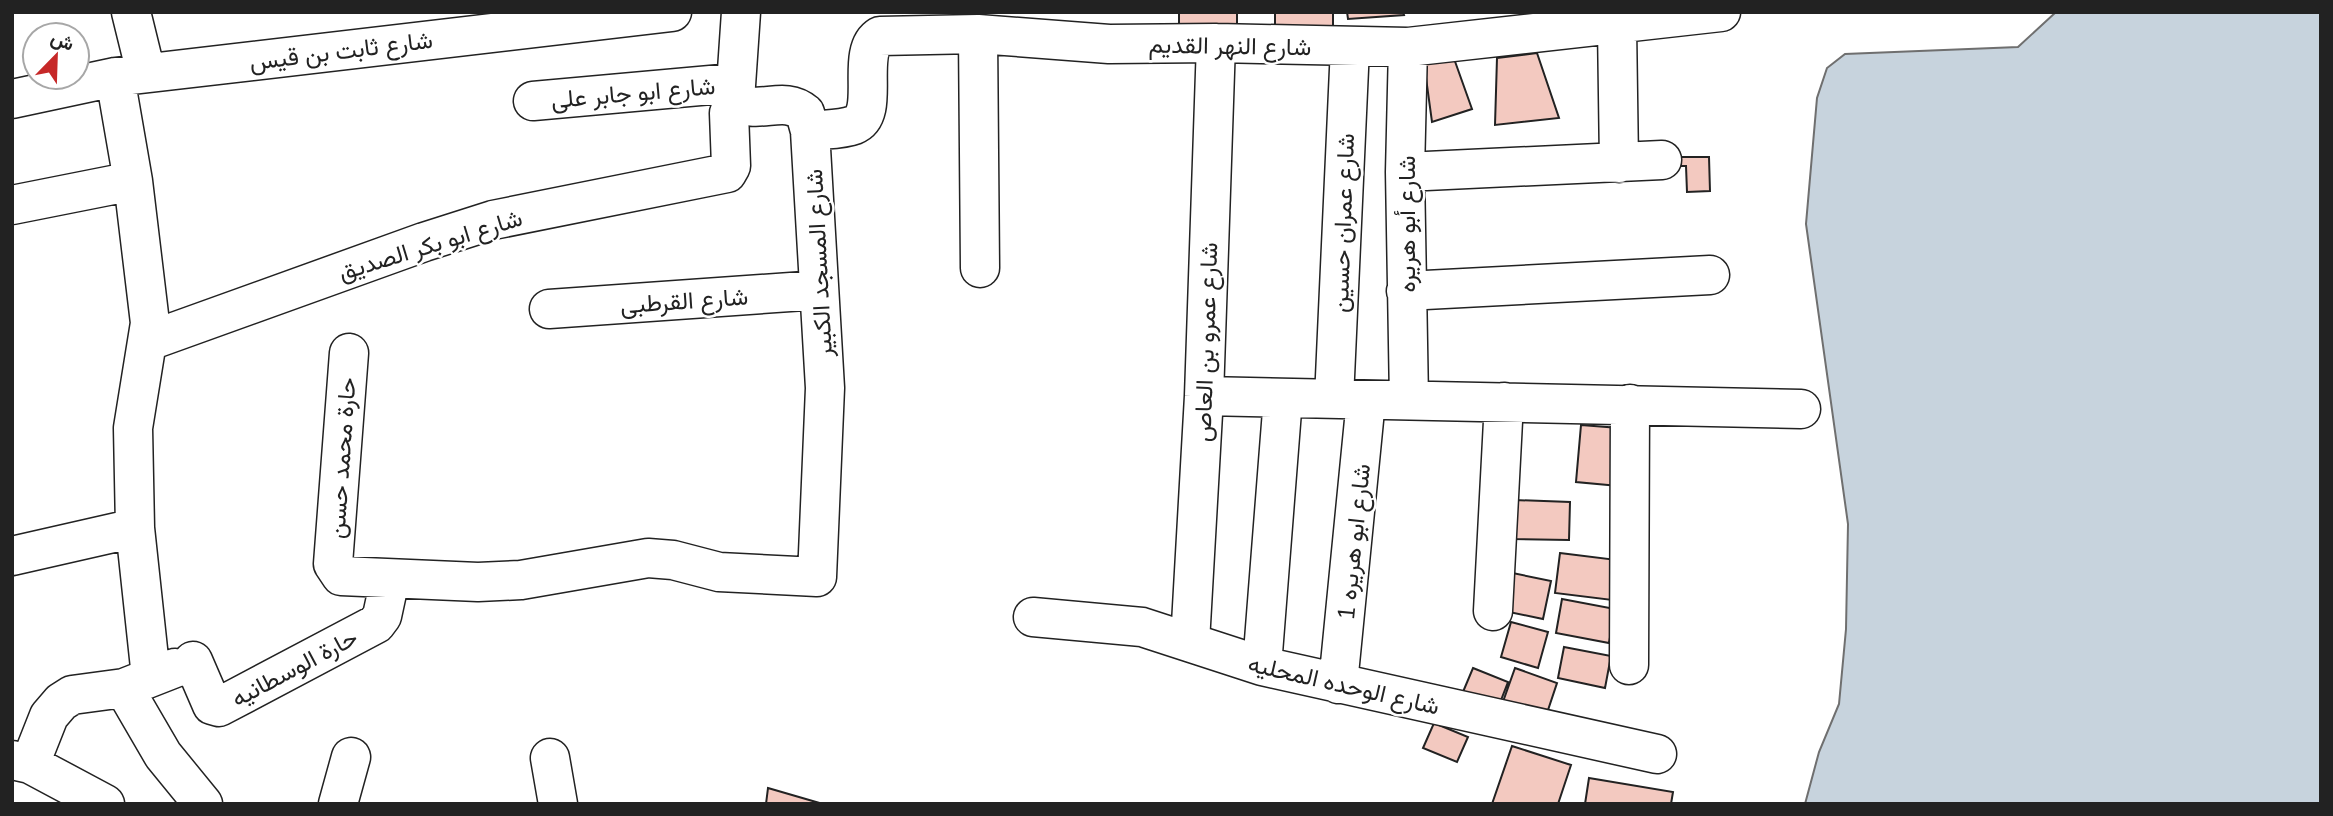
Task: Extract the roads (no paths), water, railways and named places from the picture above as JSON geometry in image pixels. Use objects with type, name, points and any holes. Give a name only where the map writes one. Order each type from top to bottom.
[{"type":"street","points":[[131,12],[133,181],[150,323],[133,428],[137,683],[163,755],[203,804]]},
{"type":"street","name":"شارع ثابت بن قيس","points":[[12,99],[130,75],[672,12]]},
{"type":"street","points":[[741,12],[734,92],[752,108],[789,103],[805,113],[810,131]]},
{"type":"street","name":"شارع النهر القديم","points":[[810,131],[852,126],[861,120],[868,94],[869,50],[880,36],[1109,28],[1216,43],[1408,47],[1617,26],[1721,12]]},
{"type":"street","points":[[1617,26],[1619,163]]},
{"type":"street","points":[[978,34],[980,268]]},
{"type":"street","name":"شارع عمرو بن العاص","points":[[1189,642],[1204,396],[1216,43]]},
{"type":"street","name":"شارع عمران حسين","points":[[1350,47],[1350,399]]},
{"type":"street","name":"شارع أبو هريره","points":[[1408,47],[1405,172],[1409,400]]},
{"type":"street","name":"شارع ابو جابر على","points":[[533,101],[734,92]]},
{"type":"street","name":"شارع ابو بكر الصديق","points":[[149,341],[411,246],[493,220],[727,173],[731,166],[729,113],[734,92]]},
{"type":"street","name":"شارع المسجد الكبير","points":[[390,579],[478,582],[521,580],[648,558],[673,560],[719,572],[817,577],[825,388],[810,131]]},
{"type":"street","points":[[1405,172],[1662,160]]},
{"type":"street","points":[[12,205],[133,181]]},
{"type":"street","points":[[1406,291],[1710,275]]},
{"type":"street","name":"شارع القرطبى","points":[[549,309],[819,290]]},
{"type":"street","name":"حارة محمد حسن","points":[[349,353],[333,564],[341,576],[390,579]]},
{"type":"street","points":[[1204,396],[1801,409]]},
{"type":"street","points":[[1262,666],[1283,398]]},
{"type":"street","name":"شارع ابو هريره 1","points":[[1338,684],[1350,399]]},
{"type":"street","points":[[1493,611],[1504,402]]},
{"type":"street","points":[[1629,665],[1630,404]]},
{"type":"street","points":[[12,556],[135,528]]},
{"type":"street","name":"حارة الوسطانيه","points":[[137,683],[205,657],[212,705],[219,707],[376,624],[382,616],[390,579]]},
{"type":"street","name":"شارع الوحده المحليه","points":[[1033,617],[1142,627],[1262,666],[1657,754]]},
{"type":"street","points":[[105,804],[21,762],[49,716],[61,702],[72,695],[137,683]]},
{"type":"street","points":[[338,804],[351,757]]},
{"type":"street","points":[[550,758],[558,804]]}]
